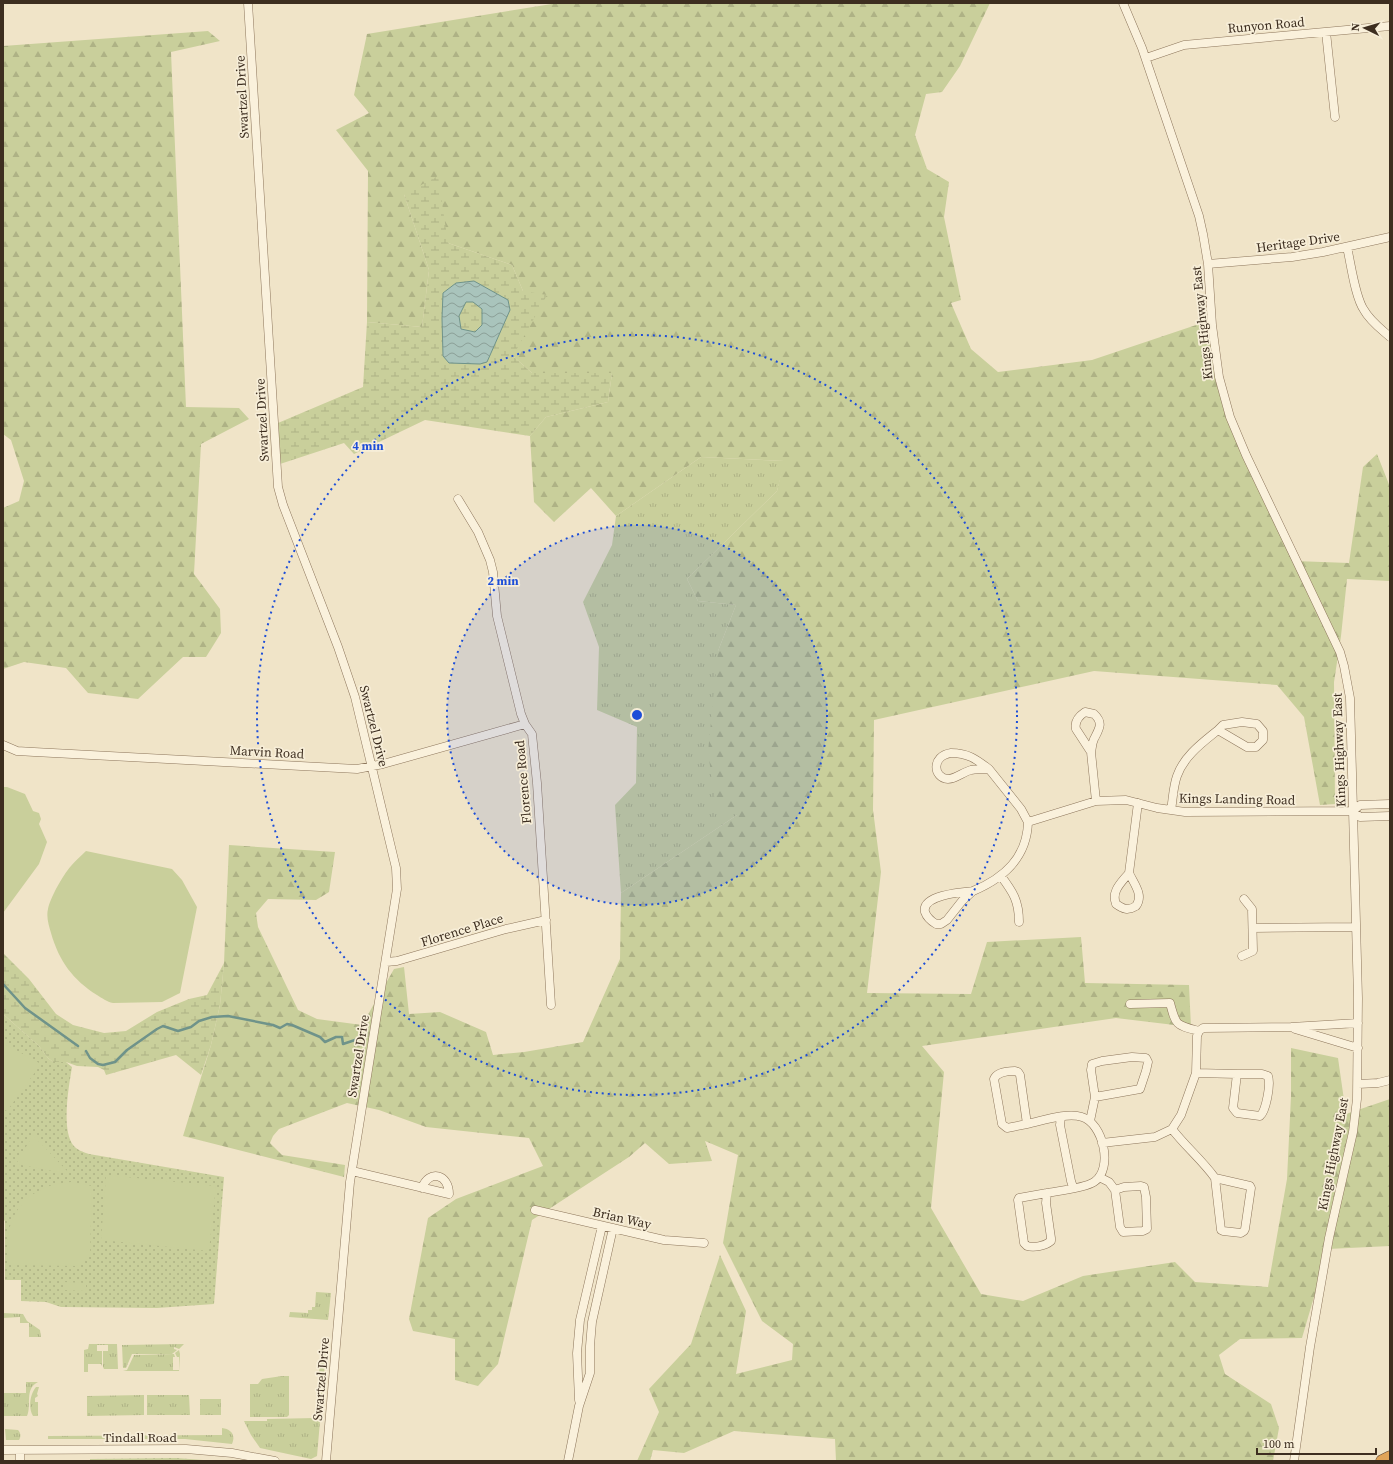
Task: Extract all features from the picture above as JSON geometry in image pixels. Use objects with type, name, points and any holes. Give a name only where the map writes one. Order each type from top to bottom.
[{"type":"highway","points":[[1382,1461],[1390,1457]]},
{"type":"street","name":"Swartzel Drive","points":[[248,3],[278,487],[283,505],[351,683],[398,878],[352,1171],[326,1461]]},
{"type":"street","name":"Kings Highway East","points":[[1123,3],[1146,58],[1199,216],[1208,264],[1212,325],[1219,377],[1230,417],[1246,455],[1310,591],[1331,631],[1344,666],[1350,698],[1358,1024],[1358,1084],[1356,1113],[1329,1238],[1310,1347],[1294,1461]]},
{"type":"street","name":"Runyon Road","points":[[1146,58],[1184,45],[1390,26]]},
{"type":"street","points":[[1326,32],[1335,117]]},
{"type":"street","name":"Heritage Drive","points":[[1208,264],[1292,256],[1347,247],[1390,237]]},
{"type":"street","points":[[1347,247],[1359,300],[1363,309],[1390,337]]},
{"type":"street","name":"Florence Road","points":[[458,499],[478,532],[490,560],[497,616],[521,714],[525,724],[532,734],[551,1005]]},
{"type":"street","points":[[1171,810],[1175,785],[1180,768],[1195,749],[1223,725],[1252,722],[1261,727],[1264,736],[1263,740],[1256,747],[1247,747],[1218,730]]},
{"type":"street","name":"Marvin Road","points":[[3,745],[17,750],[34,752],[358,769],[525,724]]},
{"type":"street","points":[[1091,752],[1096,801]]},
{"type":"street","points":[[973,891],[945,922],[936,924],[929,919],[925,912],[926,907],[931,900],[947,895],[973,891],[987,885],[1001,876],[1014,862],[1023,847],[1028,836],[1028,822],[1022,809],[989,769],[974,757],[959,753],[945,754],[941,756],[936,767],[940,775],[949,779],[971,770],[989,769]]},
{"type":"street","name":"Kings Landing Road","points":[[1028,822],[1096,801],[1126,800],[1138,804],[1171,810],[1210,813],[1353,811]]},
{"type":"street","points":[[1129,873],[1138,804]]},
{"type":"street","points":[[1390,804],[1360,805],[1353,811],[1360,816],[1390,816]]},
{"type":"street","points":[[1001,876],[1019,906],[1019,922]]},
{"type":"street","points":[[1242,956],[1253,951],[1252,909],[1244,899]]},
{"type":"street","name":"Florence Place","points":[[386,962],[397,961],[506,929],[546,920]]},
{"type":"street","points":[[1253,928],[1356,927]]},
{"type":"street","points":[[1130,1004],[1170,1003],[1178,1025],[1199,1031]]},
{"type":"street","points":[[1102,1143],[1155,1137],[1172,1130],[1181,1115],[1196,1073],[1197,1036],[1199,1031],[1203,1028],[1291,1027],[1358,1024]]},
{"type":"street","points":[[1291,1027],[1358,1048]]},
{"type":"street","points":[[1090,1121],[1095,1097],[1091,1070],[1092,1064],[1102,1061],[1132,1057],[1146,1058],[1148,1062],[1140,1089],[1095,1097]]},
{"type":"street","points":[[1027,1124],[1020,1075],[1015,1071],[998,1074],[994,1079],[1002,1124],[1007,1128],[1027,1124],[1061,1117],[1081,1117],[1090,1121],[1100,1135],[1105,1163],[1103,1171],[1095,1182],[1019,1198],[1018,1200],[1024,1243],[1027,1246],[1032,1247],[1051,1241],[1046,1203],[1047,1193]]},
{"type":"street","points":[[1196,1073],[1262,1074],[1268,1076],[1268,1091],[1263,1113],[1260,1116],[1235,1111],[1233,1108],[1237,1074]]},
{"type":"street","points":[[1358,1084],[1378,1083],[1390,1080]]},
{"type":"street","points":[[1061,1117],[1060,1125],[1073,1187]]},
{"type":"street","points":[[1172,1130],[1207,1167],[1215,1178],[1221,1230],[1241,1233],[1244,1232],[1251,1188],[1250,1186],[1215,1178]]},
{"type":"street","points":[[352,1171],[422,1188]]},
{"type":"street","points":[[1099,1177],[1109,1182],[1114,1190],[1122,1231],[1129,1233],[1147,1229],[1146,1197],[1144,1187],[1124,1187],[1114,1190]]},
{"type":"street","name":"Brian Way","points":[[535,1210],[664,1240],[704,1243]]},
{"type":"street","points":[[579,1406],[577,1353],[580,1320],[602,1226]]},
{"type":"street","points":[[568,1461],[579,1406],[590,1373],[592,1322],[613,1228]]},
{"type":"street","points":[[587,1288],[599,1290]]},
{"type":"street","points":[[578,1336],[591,1337]]},
{"type":"street","name":"Tindall Road","points":[[3,1450],[186,1449],[232,1453],[275,1461]]},
{"type":"street","points":[[20,1450],[20,1461]]},
{"type":"green space","points":[[558,3],[990,3],[960,66],[942,92],[926,94],[915,135],[927,169],[949,182],[944,217],[961,300],[951,303],[971,349],[998,372],[1092,360],[1211,320],[1228,404],[1295,561],[1349,563],[1363,467],[1377,454],[1390,487],[1390,581],[1347,579],[1334,682],[1335,804],[1320,805],[1304,717],[1277,685],[1094,671],[874,720],[873,810],[881,872],[867,993],[971,994],[987,942],[1081,937],[1085,983],[1189,985],[1191,1027],[1116,1018],[922,1046],[944,1072],[931,1208],[981,1294],[1023,1301],[1083,1276],[1175,1262],[1195,1282],[1268,1287],[1287,1179],[1291,1096],[1291,1048],[1338,1058],[1346,1114],[1390,1099],[1390,1246],[1328,1249],[1302,1338],[1240,1339],[1219,1355],[1225,1374],[1271,1404],[1279,1428],[1273,1461],[836,1461],[835,1439],[734,1431],[684,1453],[653,1450],[650,1461],[637,1461],[659,1412],[649,1389],[691,1344],[720,1255],[746,1311],[736,1374],[792,1360],[793,1344],[762,1321],[723,1243],[738,1155],[705,1141],[712,1161],[669,1164],[645,1143],[629,1157],[532,1220],[498,1364],[478,1386],[455,1380],[455,1339],[413,1331],[409,1319],[428,1218],[456,1199],[543,1166],[529,1138],[426,1127],[379,1110],[347,1103],[279,1129],[273,1136],[270,1143],[282,1155],[345,1165],[344,1177],[183,1136],[211,1045],[220,1005],[224,963],[229,845],[335,852],[329,892],[316,900],[268,899],[256,913],[258,927],[298,1010],[317,1019],[362,1025],[394,969],[404,967],[409,1014],[440,1012],[486,1032],[493,1055],[524,1052],[583,1042],[620,959],[621,893],[737,815],[716,807],[708,752],[718,651],[736,605],[698,601],[687,579],[777,491],[784,461],[701,457],[616,516],[591,488],[554,522],[534,502],[530,436],[546,417],[608,402],[612,373],[532,373],[513,356],[523,291],[512,265],[448,243],[404,194],[429,270],[422,327],[367,322],[368,171],[336,130],[369,113],[354,95],[367,34]]},
{"type":"green space","points":[[208,31],[220,41],[171,52],[186,407],[239,408],[249,419],[201,444],[194,574],[220,609],[221,633],[206,657],[183,657],[138,699],[88,693],[66,668],[24,662],[3,669],[3,508],[19,501],[24,481],[11,440],[3,434],[3,46]]},
{"type":"green space","points":[[438,176],[448,243],[512,265],[523,291],[547,295],[513,356],[532,373],[612,373],[608,402],[546,417],[530,436],[425,420],[354,454],[344,443],[280,464],[278,423],[363,387],[367,322],[422,327],[429,270],[404,194]]},
{"type":"green space","points":[[701,457],[785,461],[777,491],[687,579],[698,601],[736,605],[718,651],[737,815],[621,893],[615,805],[636,783],[637,727],[597,710],[599,647],[583,602],[612,545],[616,516]]},
{"type":"green space","points":[[3,787],[7,787],[25,794],[33,811],[39,813],[41,819],[39,824],[47,842],[39,864],[3,913]]},
{"type":"green space","points":[[86,851],[172,869],[182,880],[197,907],[180,993],[162,1002],[113,1003],[105,1000],[88,989],[68,969],[54,943],[47,912],[54,893],[64,875]]},
{"type":"green space","points":[[3,953],[29,979],[56,1014],[73,1025],[104,1033],[126,1031],[157,1012],[189,999],[207,995],[224,963],[220,1005],[211,1045],[201,1075],[176,1055],[106,1075],[104,1070],[98,1067],[77,1066],[66,1062],[53,1062],[39,1046],[3,1014]]},
{"type":"green space","points":[[3,1014],[39,1046],[53,1062],[66,1062],[72,1067],[67,1107],[67,1129],[69,1138],[76,1148],[89,1154],[224,1177],[214,1304],[157,1308],[61,1307],[46,1302],[21,1301],[21,1280],[5,1280],[5,1221],[3,1219]]},
{"type":"green space","points":[[3,1043],[41,1064],[7,1111],[3,1109]]},
{"type":"green space","points":[[33,1135],[69,1173],[68,1174],[16,1164]]},
{"type":"green space","points":[[106,1175],[216,1186],[209,1251],[101,1240]]},
{"type":"green space","points":[[71,1182],[92,1186],[90,1256],[79,1266],[9,1265],[7,1249],[8,1233],[12,1220],[19,1208],[28,1198],[40,1190],[54,1185]]},
{"type":"green space","points":[[63,1282],[86,1283],[86,1291],[63,1290]]},
{"type":"green space","points":[[316,1292],[331,1293],[328,1320],[289,1317],[290,1312],[308,1313],[308,1310],[312,1310],[312,1307],[315,1307]]},
{"type":"green space","points":[[3,1313],[23,1314],[27,1321],[40,1330],[41,1337],[29,1337],[29,1323],[20,1323],[20,1317],[3,1318]]},
{"type":"green space","points":[[89,1344],[117,1344],[118,1369],[104,1369],[103,1351],[108,1351],[108,1345],[97,1345],[97,1351],[102,1351],[102,1366],[101,1364],[88,1364],[88,1372],[84,1372],[84,1350],[88,1349]]},
{"type":"green space","points":[[184,1344],[179,1349],[174,1347],[174,1349],[177,1350],[172,1354],[132,1354],[126,1368],[123,1368],[122,1345]]},
{"type":"green space","points":[[323,1349],[326,1350],[326,1352],[317,1456],[311,1459],[260,1448],[244,1421],[315,1418],[321,1351]]},
{"type":"green space","points":[[179,1350],[180,1354],[179,1371],[123,1371],[127,1370],[134,1355],[174,1354],[173,1370],[179,1370],[179,1357],[177,1357],[175,1353]]},
{"type":"green space","points":[[289,1376],[289,1415],[287,1417],[250,1417],[250,1384],[258,1384],[262,1379]]},
{"type":"green space","points":[[26,1382],[38,1382],[31,1389],[27,1416],[3,1416],[3,1393],[26,1393]]},
{"type":"green space","points":[[36,1387],[39,1387],[37,1394],[38,1396],[35,1398],[35,1402],[38,1402],[38,1416],[33,1416],[31,1413],[30,1401],[32,1393]]},
{"type":"green space","points":[[144,1395],[144,1415],[87,1416],[87,1396]]},
{"type":"green space","points":[[147,1395],[189,1395],[190,1415],[147,1415]]},
{"type":"green space","points":[[200,1399],[221,1399],[221,1415],[200,1415]]},
{"type":"green space","points":[[222,1428],[232,1433],[233,1441],[232,1444],[185,1439],[48,1439],[48,1436],[222,1435]]},
{"type":"green space","points":[[5,1429],[19,1431],[19,1440],[6,1440]]},
{"type":"green space","points":[[176,1458],[217,1461],[90,1461],[90,1459]]},
{"type":"water","points":[[474,281],[508,300],[510,310],[487,362],[480,364],[449,363],[443,356],[443,293],[456,283]],"holes":[[[466,302],[473,302],[482,309],[482,325],[475,332],[461,329],[459,316]]]},
{"type":"waterway","points":[[3,984],[25,1008],[78,1046]]},
{"type":"waterway","points":[[86,1051],[90,1058],[98,1064],[103,1065],[115,1062],[127,1050],[163,1026],[178,1031],[191,1027],[199,1021],[212,1017],[228,1016],[273,1025],[280,1028],[287,1024],[292,1025],[320,1037],[325,1042],[336,1037],[342,1037],[343,1044],[361,1038]]}]
